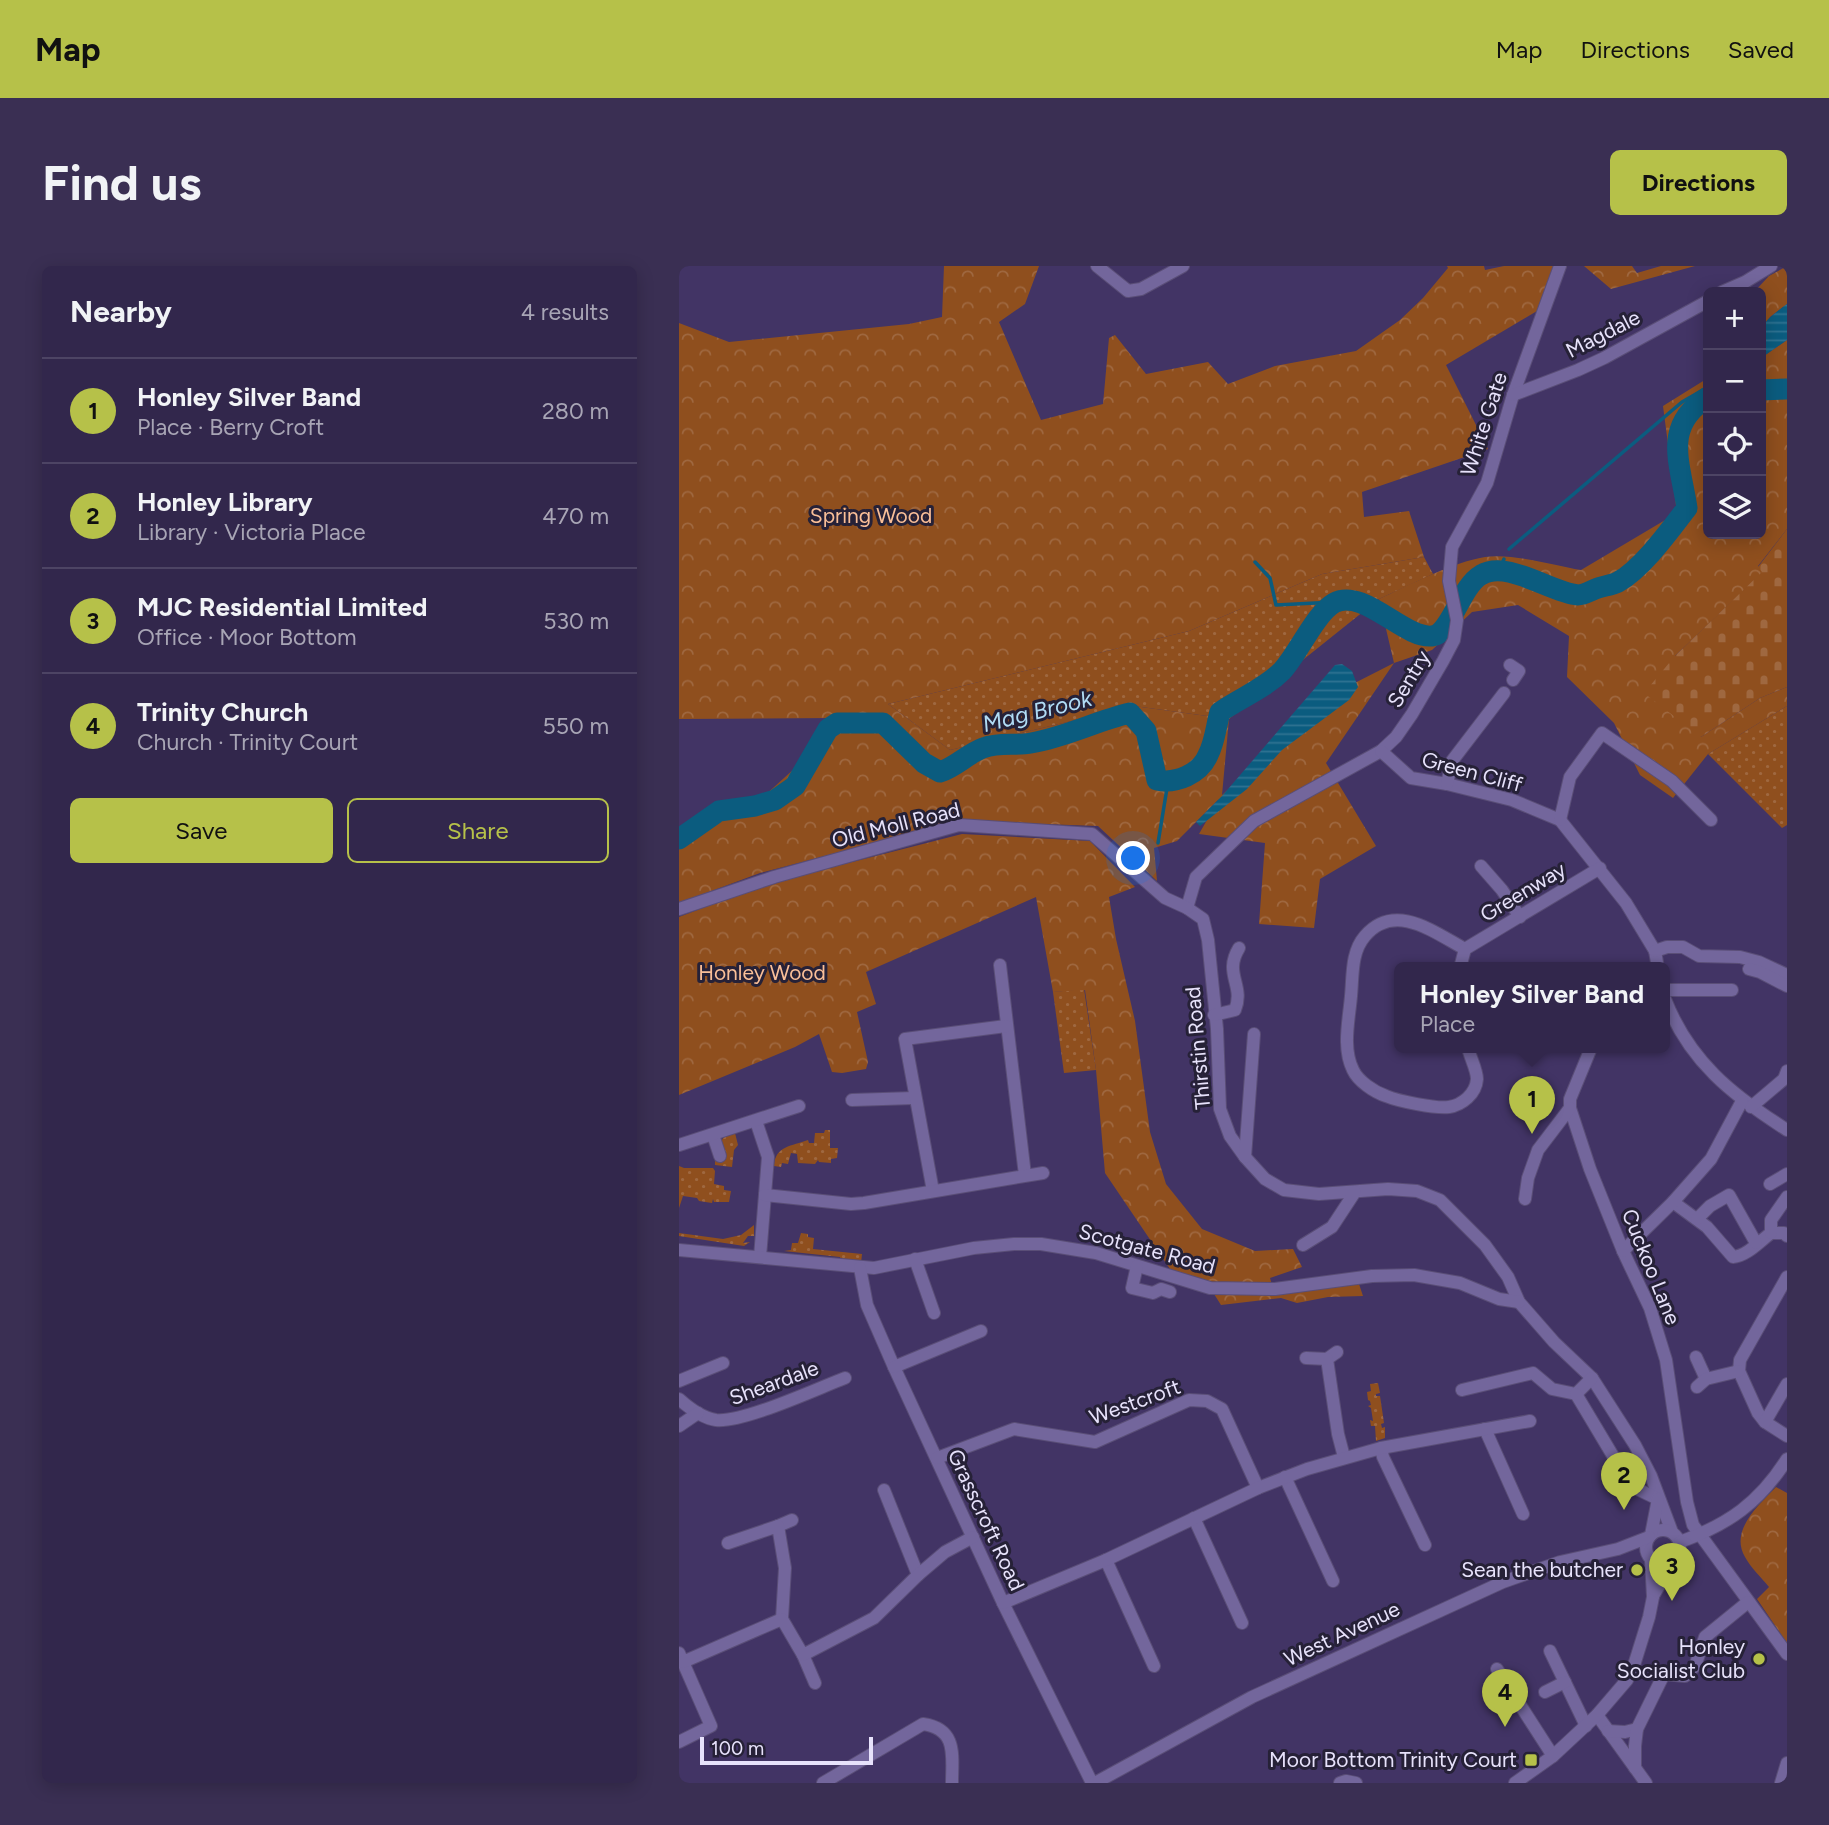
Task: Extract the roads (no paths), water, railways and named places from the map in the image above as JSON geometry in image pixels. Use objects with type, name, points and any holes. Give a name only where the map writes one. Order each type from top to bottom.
[{"type":"street","points":[[1097,266],[1128,291],[1134,291],[1183,266]]},
{"type":"street","name":"White Gate","points":[[1457,620],[1450,593],[1449,562],[1452,547],[1487,483],[1513,395],[1560,266]]},
{"type":"street","points":[[1733,287],[1771,266]]},
{"type":"street","name":"Magdale","points":[[1513,395],[1604,358],[1703,304]]},
{"type":"street","name":"Sentry","points":[[1381,751],[1396,737],[1412,715],[1443,662],[1457,631],[1457,620]]},
{"type":"street","points":[[1510,666],[1519,671],[1513,680]]},
{"type":"street","points":[[1447,784],[1452,761],[1504,693]]},
{"type":"street","points":[[1560,820],[1570,777],[1602,733],[1672,781],[1711,820]]},
{"type":"street","points":[[1187,908],[1196,877],[1254,821],[1381,751]]},
{"type":"street","name":"Green Cliff","points":[[1381,751],[1411,778],[1512,800],[1560,820],[1626,903],[1655,951]]},
{"type":"street","name":"Old Moll Road","points":[[679,909],[774,877],[959,825],[1092,834],[1165,898],[1187,908]]},
{"type":"street","points":[[1481,866],[1503,890],[1520,917]]},
{"type":"street","name":"Greenway","points":[[1465,949],[1600,868]]},
{"type":"street","name":"Thirstin Road","points":[[1187,908],[1203,919],[1208,940],[1217,1030],[1220,1109],[1230,1136],[1245,1157],[1265,1179],[1284,1190],[1319,1194],[1388,1189],[1417,1191],[1440,1200],[1485,1245],[1508,1277],[1519,1302],[1554,1342],[1592,1378],[1635,1445],[1676,1537]]},
{"type":"street","points":[[1462,962],[1465,949],[1415,923],[1398,919],[1382,923],[1368,933],[1356,947],[1347,1042],[1351,1067],[1356,1077],[1364,1084],[1385,1096],[1448,1107],[1464,1102],[1473,1090],[1477,1079],[1469,1053]]},
{"type":"street","points":[[1657,962],[1655,951],[1667,947],[1683,947],[1699,956],[1739,957],[1759,962],[1787,975]]},
{"type":"street","points":[[1214,1015],[1235,1010],[1239,1000],[1231,970],[1234,955],[1239,948]]},
{"type":"street","points":[[1000,965],[1025,1175]]},
{"type":"street","points":[[1749,969],[1787,986]]},
{"type":"street","points":[[1670,990],[1733,990]]},
{"type":"street","points":[[1670,1012],[1675,1024],[1697,1056],[1746,1104],[1787,1130]]},
{"type":"street","points":[[933,1191],[905,1039],[1006,1026]]},
{"type":"street","points":[[1245,1157],[1254,1034]]},
{"type":"street","points":[[1525,1199],[1528,1178],[1538,1150],[1570,1103],[1589,1053]]},
{"type":"street","points":[[1623,1251],[1674,1202],[1710,1159],[1746,1104],[1784,1079],[1787,1071]]},
{"type":"street","points":[[852,1100],[914,1098]]},
{"type":"street","name":"Cuckoo Lane","points":[[1570,1103],[1590,1170],[1650,1308],[1668,1367],[1683,1481],[1693,1525],[1787,1654]]},
{"type":"street","points":[[679,1146],[799,1106]]},
{"type":"street","points":[[757,1121],[768,1157],[760,1257]]},
{"type":"street","points":[[713,1135],[720,1156]]},
{"type":"street","points":[[765,1195],[851,1204],[1043,1172]]},
{"type":"street","points":[[1770,1184],[1787,1174]]},
{"type":"street","points":[[1303,1245],[1332,1227],[1355,1192]]},
{"type":"street","points":[[1697,1219],[1710,1206],[1729,1195],[1756,1243]]},
{"type":"street","points":[[1771,1233],[1771,1220],[1787,1197]]},
{"type":"street","points":[[1674,1202],[1717,1237],[1728,1254],[1738,1257],[1771,1233],[1784,1233],[1787,1236]]},
{"type":"street","name":"Scotgate Road","points":[[679,1250],[874,1268],[974,1248],[1041,1244],[1096,1253],[1210,1288],[1275,1289],[1372,1276],[1414,1275],[1460,1283],[1499,1299],[1519,1302]]},
{"type":"street","points":[[1738,1257],[1739,1272]]},
{"type":"street","points":[[915,1259],[934,1313]]},
{"type":"street","points":[[1137,1266],[1132,1288],[1153,1293],[1161,1289],[1170,1292]]},
{"type":"street","name":"Grasscroft Road","points":[[860,1268],[867,1305],[894,1367],[1003,1603],[1094,1783]]},
{"type":"street","points":[[1787,1277],[1741,1360],[1739,1371],[1758,1413],[1765,1422],[1787,1436]]},
{"type":"street","points":[[894,1367],[981,1331]]},
{"type":"street","points":[[1306,1358],[1332,1355],[1338,1434],[1344,1457]]},
{"type":"street","points":[[1696,1357],[1702,1383],[1739,1371]]},
{"type":"street","points":[[679,1381],[723,1363]]},
{"type":"street","points":[[1462,1390],[1533,1373],[1552,1389],[1576,1394],[1631,1486],[1658,1499],[1646,1544],[1650,1558],[1653,1597]]},
{"type":"street","name":"Sheardale","points":[[679,1399],[698,1413],[714,1420],[734,1421],[845,1378]]},
{"type":"street","points":[[1576,1394],[1592,1378]]},
{"type":"street","points":[[1765,1422],[1787,1384]]},
{"type":"street","name":"Westcroft","points":[[937,1458],[1014,1429],[1095,1441],[1189,1400],[1207,1401],[1222,1409],[1258,1488]]},
{"type":"street","points":[[679,1426],[698,1413]]},
{"type":"street","points":[[1003,1603],[1106,1560],[1285,1477],[1381,1448],[1530,1421]]},
{"type":"street","points":[[1485,1429],[1523,1514]]},
{"type":"street","points":[[1381,1448],[1425,1545]]},
{"type":"street","points":[[1650,1536],[1661,1530],[1676,1537],[1700,1535],[1722,1525],[1752,1503],[1787,1459]]},
{"type":"street","points":[[1285,1477],[1333,1581]]},
{"type":"street","points":[[884,1490],[918,1575]]},
{"type":"street","points":[[1194,1518],[1242,1623]]},
{"type":"street","points":[[728,1544],[792,1520]]},
{"type":"street","points":[[778,1526],[785,1568],[782,1619],[803,1655],[815,1683]]},
{"type":"street","name":"West Avenue","points":[[1094,1783],[1252,1696],[1503,1582],[1560,1562],[1618,1549],[1650,1536]]},
{"type":"street","points":[[1514,1783],[1553,1756],[1586,1726],[1627,1680],[1635,1662],[1653,1597],[1680,1552],[1676,1537]]},
{"type":"street","points":[[803,1655],[874,1618],[945,1552],[973,1538]]},
{"type":"street","name":"West Avenue","points":[[1618,1549],[1650,1558]]},
{"type":"street","points":[[1650,1558],[1662,1564],[1674,1561]]},
{"type":"street","points":[[1106,1560],[1154,1666]]},
{"type":"street","points":[[1635,1768],[1637,1729],[1664,1674],[1685,1676],[1695,1665],[1706,1637],[1748,1602]]},
{"type":"street","points":[[679,1742],[711,1726],[681,1658],[782,1619]]},
{"type":"street","points":[[1550,1651],[1586,1726]]},
{"type":"street","points":[[1497,1669],[1553,1756]]},
{"type":"street","points":[[1545,1692],[1565,1682]]},
{"type":"street","points":[[1597,1715],[1646,1783]]},
{"type":"street","points":[[823,1783],[923,1724],[943,1731],[951,1741],[952,1783]]},
{"type":"street","points":[[1608,1731],[1625,1732],[1637,1729]]},
{"type":"street","points":[[1781,1783],[1787,1763]]},
{"type":"street","points":[[1340,1783],[1356,1783]]},
{"type":"water","points":[[1787,304],[1787,340],[1766,355],[1766,321]]},
{"type":"water","points":[[1342,664],[1352,671],[1358,687],[1349,700],[1282,750],[1247,789],[1200,826],[1196,822],[1222,796],[1335,665]]},
{"type":"waterway","name":"Mag Brook","points":[[1766,390],[1787,389]]},
{"type":"waterway","points":[[1509,549],[1682,402],[1703,390]]},
{"type":"waterway","name":"Mag Brook","points":[[679,839],[719,811],[775,800],[795,786],[828,729],[837,723],[883,723],[924,763],[940,772],[989,746],[1044,740],[1130,713],[1146,731],[1157,780],[1187,776],[1199,767],[1208,755],[1220,712],[1282,671],[1313,625],[1334,603],[1345,600],[1358,602],[1409,630],[1432,636],[1445,627],[1474,581],[1492,571],[1516,574],[1578,595],[1616,583],[1627,576],[1655,548],[1687,508],[1678,460],[1679,433],[1684,420],[1703,401]]},
{"type":"waterway","points":[[1499,571],[1504,559]]},
{"type":"waterway","points":[[1255,562],[1270,578],[1276,605],[1335,602]]},
{"type":"waterway","points":[[1158,843],[1168,782]]},
{"type":"place","name":"Honley Silver Band","points":[[1532,1134]]},
{"type":"place","name":"Honley Library","points":[[1624,1510]]},
{"type":"place","name":"Sean the butcher","points":[[1637,1570]]},
{"type":"place","name":"MJC Residential Limited","points":[[1672,1601]]},
{"type":"place","name":"Honley Socialist Club","points":[[1759,1659]]},
{"type":"place","name":"Trinity Church","points":[[1505,1727]]},
{"type":"place","name":"Moor Bottom Trinity Court","points":[[1531,1760]]},
{"type":"park label","name":"Spring Wood","points":[[871,516]]},
{"type":"park label","name":"Honley Wood","points":[[762,973]]}]
